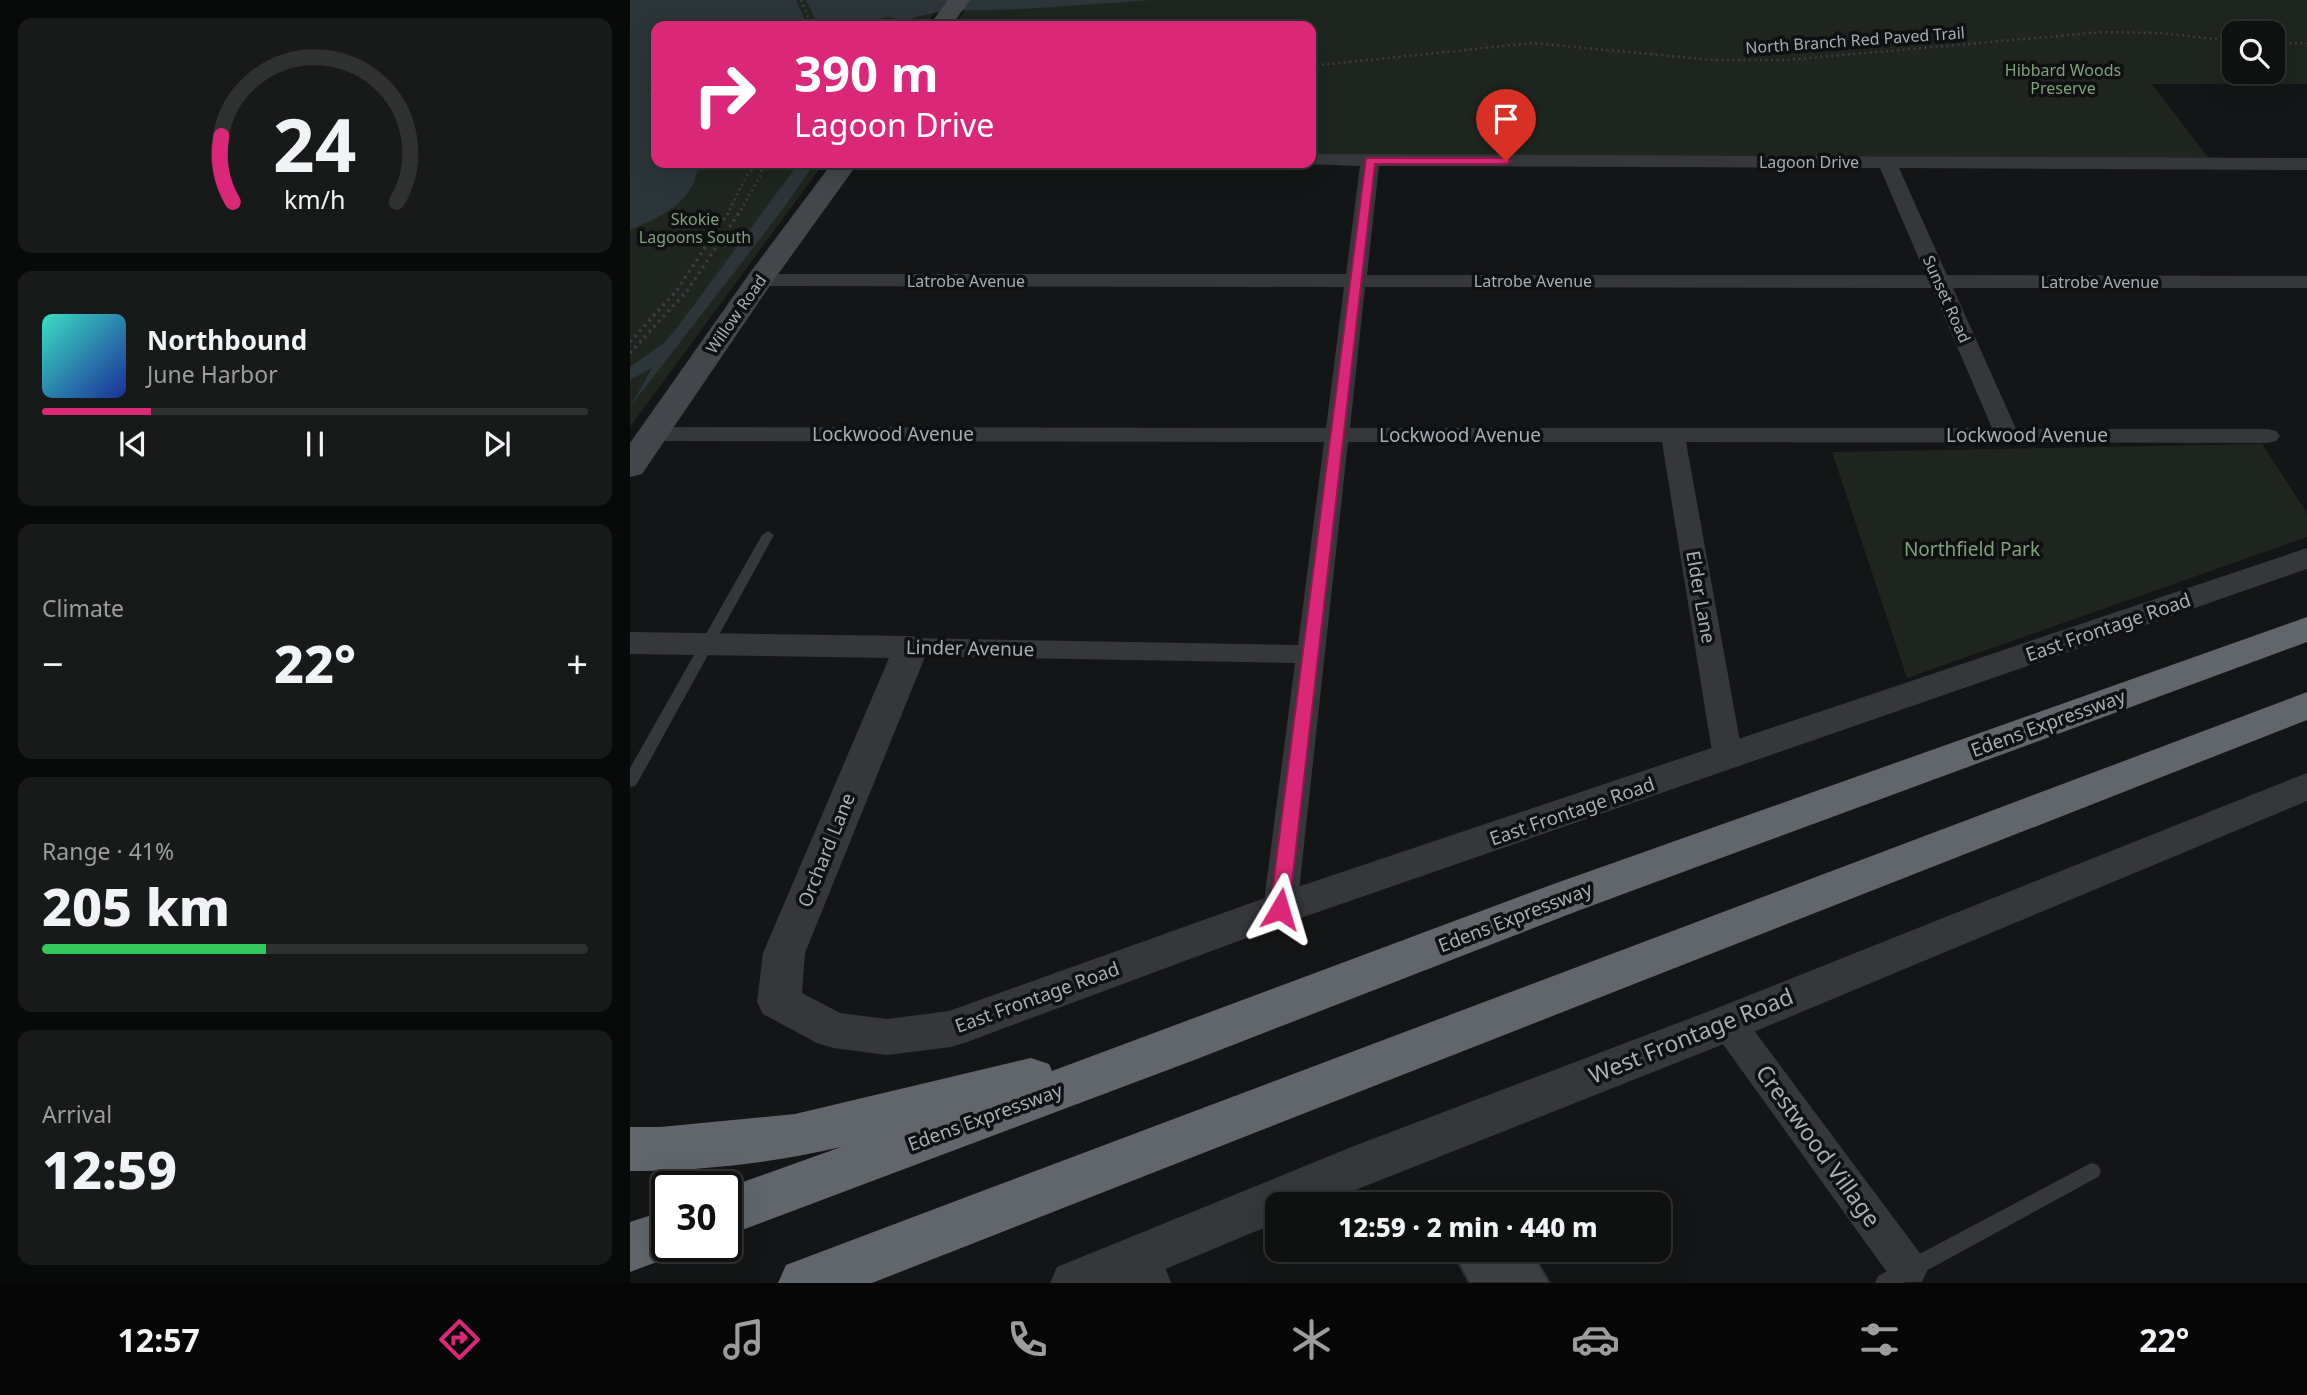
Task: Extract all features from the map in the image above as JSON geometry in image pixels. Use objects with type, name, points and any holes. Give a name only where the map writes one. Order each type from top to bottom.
[{"type":"highway","name":"Edens Expressway","points":[[742,1206],[1180,1045],[1563,898],[2307,629]]},
{"type":"highway","points":[[806,1283],[2307,705]]},
{"type":"highway","points":[[630,1149],[660,1149],[795,1136],[955,1096],[1180,1045]]},
{"type":"highway","points":[[866,1283],[1005,1208]]},
{"type":"highway","points":[[630,1247],[651,1240]]},
{"type":"main road","points":[[944,21],[959,0]]},
{"type":"main road","name":"Willow Road","points":[[630,467],[759,280],[841,168]]},
{"type":"street","name":"Lagoon Drive","points":[[1316,160],[2307,164]]},
{"type":"street","points":[[1280,909],[1370,161]]},
{"type":"street","name":"Sunset Road","points":[[1887,162],[2007,435]]},
{"type":"street","name":"Latrobe Avenue","points":[[759,280],[2307,282]]},
{"type":"street","name":"Lockwood Avenue","points":[[653,434],[2268,436]]},
{"type":"street","name":"Elder Lane","points":[[1674,435],[1728,758]]},
{"type":"street","name":"East Frontage Road","points":[[833,1030],[887,1037],[951,1029],[1280,909],[2307,558]]},
{"type":"street","name":"Linder Avenue","points":[[630,643],[1311,654]]},
{"type":"street","name":"Orchard Lane","points":[[833,1030],[779,1002],[784,954],[911,647]]},
{"type":"street","name":"West Frontage Road","points":[[1075,1283],[1147,1269],[1371,1161],[1728,1023],[2307,786]]},
{"type":"street","name":"Crestwood Village","points":[[1728,1023],[1897,1276]]},
{"type":"lane","points":[[630,782],[768,534]]},
{"type":"lane","points":[[1897,1276],[2091,1171]]},
{"type":"path","points":[[801,0],[810,21]]},
{"type":"path","name":"North Branch Red Paved Trail","points":[[1316,65],[1532,43],[1713,60],[1755,61],[2103,32],[2160,33],[2222,40]]},
{"type":"path","points":[[2285,44],[2307,43]]},
{"type":"path","points":[[630,342],[661,308],[719,232],[752,168]]},
{"type":"path","points":[[630,353],[661,323],[709,261],[762,173],[761,168]]},
{"type":"green space","name":"Skokie Lagoons South","points":[[630,0],[944,0],[928,21],[651,21],[651,168],[820,168],[630,427]]},
{"type":"green space","name":"Hibbard Woods Preserve","points":[[972,0],[2307,0],[2307,84],[2285,84],[2285,21],[2222,21],[2222,84],[2152,84],[2210,160],[1316,157],[1316,21],[957,21]]},
{"type":"green space","name":"Northfield Park","points":[[2262,444],[2307,513],[2307,537],[1907,678],[1832,452]]},
{"type":"shaded area","points":[[630,0],[796,0],[805,21],[651,21],[651,82],[648,90],[651,92],[651,168],[697,168],[691,188],[675,206],[630,230]]},
{"type":"shaded area","points":[[806,0],[1152,0],[1025,9],[944,11],[916,17],[914,21],[888,17],[866,21],[816,21]]},
{"type":"shaded area","points":[[795,168],[812,168],[780,213],[630,407],[652,368],[630,380],[630,367],[664,343]]},
{"type":"building","points":[[1458,1262],[1538,1262],[1550,1283],[1469,1283]]},
{"type":"route","points":[[1280,909],[1370,161],[1506,161]]}]
